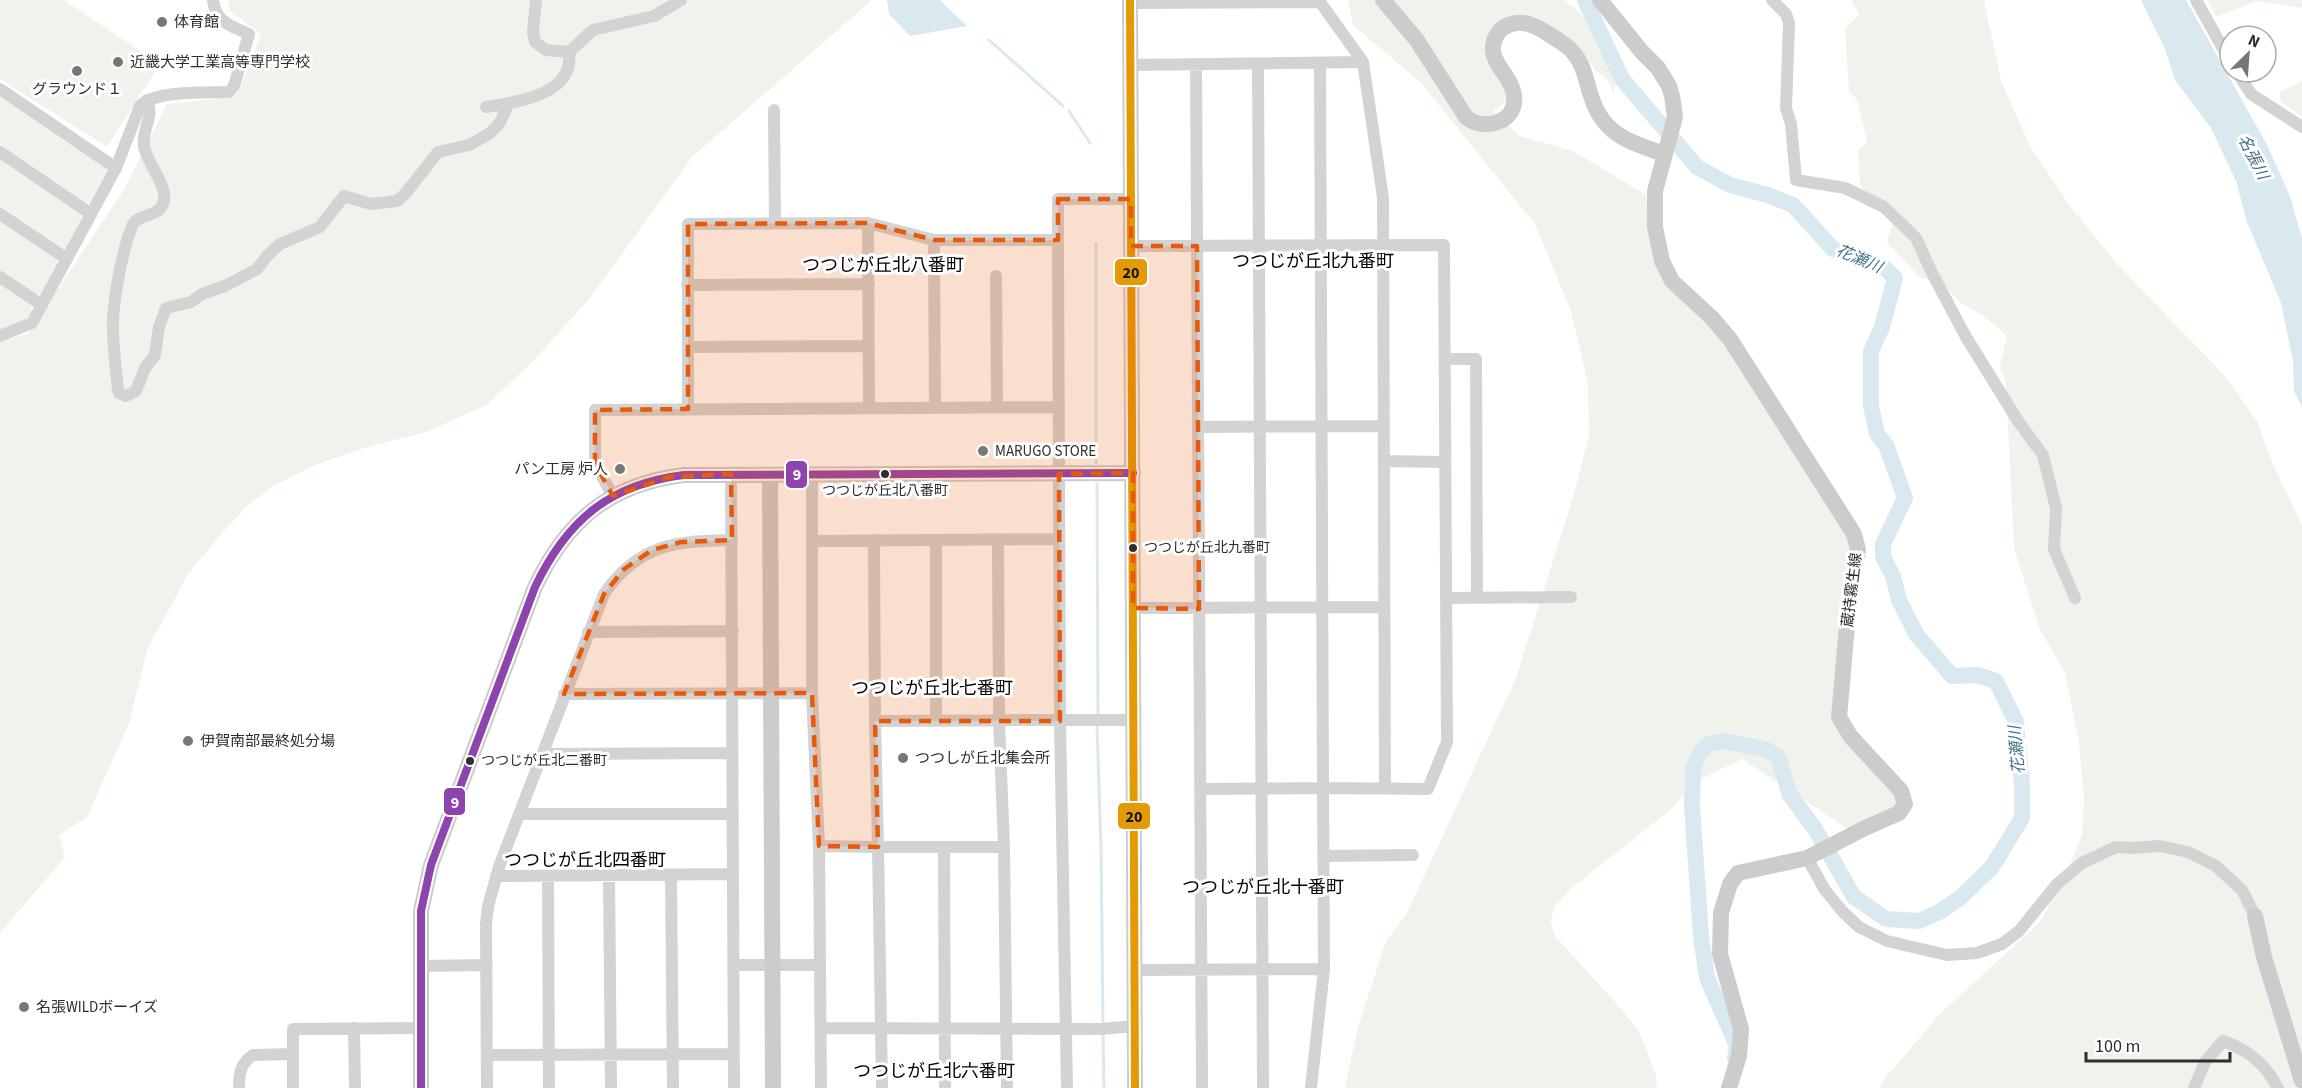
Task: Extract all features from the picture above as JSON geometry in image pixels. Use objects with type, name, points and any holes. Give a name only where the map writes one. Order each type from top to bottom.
[{"type":"street","points":[[0,336],[32,323],[116,168],[140,106],[156,97],[229,92],[234,86],[249,34],[223,21],[216,13],[213,0]]},
{"type":"street","points":[[536,0],[533,32],[535,42],[546,50],[569,52],[593,30],[654,16],[681,0]]},
{"type":"street","points":[[1383,0],[1416,39],[1472,123],[1490,125],[1498,123],[1514,105],[1514,93],[1494,60],[1492,51],[1499,32],[1510,24],[1528,23],[1567,45],[1573,51],[1583,69],[1593,106],[1609,127],[1629,141],[1664,154]]},
{"type":"street","name":"蔵持霧生線","points":[[1600,0],[1664,78],[1672,96],[1675,117],[1655,191],[1655,227],[1666,270],[1672,281],[1712,318],[1730,339],[1846,520],[1858,545],[1849,603],[1839,717],[1851,737],[1901,791],[1905,804],[1899,813],[1812,856],[1738,873],[1730,884],[1721,913],[1720,954],[1741,1029],[1739,1056],[1729,1088]]},
{"type":"street","points":[[1772,0],[1786,14],[1789,23],[1786,108],[1791,124],[1796,180],[1845,188],[1884,207],[1916,238],[1966,337],[2018,421],[2043,455],[2056,508],[2054,549],[2075,598]]},
{"type":"street","points":[[2196,0],[2218,39]]},
{"type":"street","points":[[1135,1088],[1130,2],[1320,2],[1363,62],[1383,198],[1385,788]]},
{"type":"street","points":[[486,107],[546,92],[557,85],[569,67],[569,52]]},
{"type":"street","points":[[1130,65],[1363,62]]},
{"type":"street","points":[[1311,1088],[1324,969],[1320,64]]},
{"type":"street","points":[[1196,65],[1202,1088]]},
{"type":"street","points":[[1258,65],[1263,1088]]},
{"type":"street","points":[[2244,84],[2251,94],[2302,127]]},
{"type":"street","points":[[0,89],[116,168]]},
{"type":"street","points":[[147,100],[152,110],[144,146],[165,198],[158,212],[142,216],[133,224],[117,291],[113,318],[114,346],[118,390],[126,396],[136,391],[144,368],[155,355],[159,327],[166,308],[191,302],[202,294],[225,286],[257,269],[280,244],[320,227],[344,196],[371,204],[400,199],[438,152],[469,145],[489,134],[499,124],[509,103]]},
{"type":"street","points":[[774,110],[775,223]]},
{"type":"street","points":[[0,152],[91,214]]},
{"type":"street","points":[[1067,1088],[1060,721],[1058,199],[1131,200]]},
{"type":"street","points":[[0,214],[67,259]]},
{"type":"street","points":[[688,409],[688,224],[868,223],[934,240],[1058,240]]},
{"type":"street","points":[[868,223],[869,408]]},
{"type":"street","points":[[934,240],[935,408]]},
{"type":"street","points":[[1131,246],[1444,245],[1447,742],[1428,789],[1200,789]]},
{"type":"street","points":[[996,276],[997,407]]},
{"type":"street","points":[[0,277],[42,305]]},
{"type":"street","points":[[687,285],[869,284]]},
{"type":"street","points":[[688,347],[868,346]]},
{"type":"street","points":[[1445,359],[1476,359],[1477,598]]},
{"type":"street","points":[[613,496],[595,464],[594,410],[1059,407]]},
{"type":"street","points":[[1198,427],[1384,426]]},
{"type":"street","points":[[1384,461],[1445,462]]},
{"type":"street","points":[[421,1088],[421,911],[430,865],[535,587],[548,558],[562,539],[583,518],[613,496],[643,483],[670,477],[731,474],[1133,473]]},
{"type":"street","points":[[731,474],[734,1088]]},
{"type":"street","points":[[812,474],[812,693],[819,846],[821,1088]]},
{"type":"street","points":[[770,475],[772,1088]]},
{"type":"street","points":[[813,541],[1059,539]]},
{"type":"street","points":[[487,1088],[487,915],[496,876],[604,594],[624,569],[642,555],[669,544],[732,540]]},
{"type":"street","points":[[874,540],[882,1088]]},
{"type":"street","points":[[998,540],[999,721],[1004,847],[1007,1088]]},
{"type":"street","points":[[936,541],[936,720]]},
{"type":"street","points":[[1446,598],[1571,597]]},
{"type":"street","points":[[1133,608],[1384,607]]},
{"type":"street","points":[[588,632],[733,631]]},
{"type":"street","points":[[564,694],[812,693]]},
{"type":"street","points":[[875,721],[1134,720]]},
{"type":"street","points":[[542,754],[732,753]]},
{"type":"street","points":[[519,814],[732,814]]},
{"type":"street","points":[[819,846],[1004,847]]},
{"type":"street","points":[[1812,856],[1825,890],[1859,927],[1887,941],[1947,955],[1977,953],[2002,944],[2019,931],[2057,884],[2082,863],[2116,846],[2132,848],[2160,846],[2188,852],[2216,866],[2241,890],[2255,916],[2264,957],[2302,1081]]},
{"type":"street","points":[[944,847],[945,1088]]},
{"type":"street","points":[[1324,856],[1413,855]]},
{"type":"street","points":[[496,876],[733,874]]},
{"type":"street","points":[[609,875],[610,1088]]},
{"type":"street","points":[[670,875],[673,1088]]},
{"type":"street","points":[[548,876],[549,1088]]},
{"type":"street","points":[[420,966],[487,965]]},
{"type":"street","points":[[734,965],[819,965]]},
{"type":"street","points":[[1134,970],[1324,969]]},
{"type":"street","points":[[822,1028],[1135,1026]]},
{"type":"street","points":[[354,1028],[355,1088]]},
{"type":"street","points":[[293,1088],[293,1029],[421,1028]]},
{"type":"street","points":[[2194,1088],[2205,1062],[2223,1041],[2242,1048],[2269,1071],[2278,1088]]},
{"type":"street","points":[[239,1088],[240,1069],[252,1055],[293,1054]]},
{"type":"street","points":[[487,1055],[734,1054]]},
{"type":"highlighted area","points":[[1058,199],[1131,199],[1131,246],[1197,246],[1199,609],[1133,608],[1133,473],[1059,474],[1060,721],[875,721],[878,847],[819,846],[812,693],[564,694],[604,594],[624,569],[652,550],[681,542],[732,540],[731,474],[670,477],[613,496],[595,464],[595,410],[688,409],[688,224],[868,223],[934,240],[1058,240]]},
{"type":"shaded area","name":"グラウンド１","points":[[0,0],[64,0],[160,64],[107,147],[0,79]]},
{"type":"shaded area","points":[[228,0],[872,0],[692,157],[590,298],[535,359],[487,405],[426,432],[367,447],[315,465],[275,485],[247,506],[188,574],[147,650],[129,724],[87,817],[59,835],[65,857],[0,933],[0,341],[28,334],[125,188],[167,104],[233,97],[239,91],[261,34],[230,11]]},
{"type":"shaded area","points":[[1348,0],[1564,0],[1592,24],[1618,78],[1613,93],[1607,79],[1596,71],[1579,46],[1570,38],[1535,17],[1513,17],[1485,54],[1507,100],[1493,111],[1520,136],[1573,151],[1646,195],[1652,253],[1728,341],[1854,544],[1834,718],[1902,804],[1851,831],[1742,759],[1697,781],[1668,812],[1574,886],[1555,906],[1550,922],[1555,936],[1639,1031],[1656,1075],[1657,1088],[1345,1088],[1358,1027],[1386,941],[1406,915],[1516,678],[1574,494],[1589,436],[1588,384],[1571,311],[1535,224],[1421,83],[1353,25]]},
{"type":"shaded area","points":[[1851,0],[1984,0],[2001,81],[2031,148],[2069,205],[2118,265],[2225,376],[2257,421],[2271,460],[2302,525],[2302,1088],[1879,1088],[1940,1014],[2040,922],[2066,875],[2082,835],[2084,800],[2079,742],[2065,672],[2040,630],[2014,548],[2006,384],[2000,365],[2007,336],[1984,316],[1961,303],[1939,280],[1921,278],[1887,243],[1893,222],[1860,186],[1858,151],[1867,141],[1857,99],[1849,92],[1845,29],[1859,14]]},
{"type":"shaded area","points":[[2208,0],[2302,0],[2302,8],[2256,1],[2216,17]]},
{"type":"shaded area","points":[[2302,81],[2302,117],[2281,102],[2280,92]]},
{"type":"shaded area","points":[[0,94],[105,166],[108,173],[92,202],[85,204],[0,147]]},
{"type":"shaded area","points":[[0,157],[80,211],[82,218],[67,248],[60,250],[0,209]]},
{"type":"shaded area","points":[[0,220],[56,258],[58,264],[42,294],[35,295],[0,271]]},
{"type":"shaded area","points":[[0,282],[31,303],[32,309],[23,322],[0,331]]},
{"type":"water","points":[[887,0],[940,0],[967,26],[910,36],[889,14]]},
{"type":"water","name":"名張川","points":[[2141,0],[2186,0],[2218,57],[2218,84],[2233,84],[2267,145],[2290,196],[2302,238],[2302,407],[2294,391],[2293,361],[2281,303],[2247,222],[2236,181],[2211,128],[2175,80],[2165,49]]},
{"type":"waterway","name":"花瀬川","points":[[1585,0],[1622,79],[1697,167],[1730,185],[1768,195],[1793,205],[1833,249],[1884,267],[1895,278],[1882,327],[1871,351],[1871,406],[1877,434],[1886,445],[1905,498],[1883,544],[1883,557],[1893,576],[1899,600],[1916,634],[1952,676],[1977,675],[1996,681],[2016,722],[2022,784],[2022,818],[1992,867],[1960,898],[1939,912],[1919,921],[1886,919],[1854,897],[1815,829],[1790,795],[1778,757],[1765,749],[1723,741],[1709,744],[1700,752],[1693,769],[1692,805],[1701,937],[1707,978],[1737,1046],[1735,1058]]},
{"type":"waterway","points":[[989,40],[1063,106]]},
{"type":"waterway","points":[[1069,111],[1090,143]]},
{"type":"waterway","points":[[1096,244],[1096,463]]},
{"type":"waterway","points":[[1097,484],[1098,713]]},
{"type":"waterway","points":[[1097,726],[1103,1021]]},
{"type":"waterway","points":[[1103,1035],[1104,1088]]},
{"type":"transit line","name":"20","points":[[1130,0],[1135,1088]]},
{"type":"transit line","name":"9","points":[[421,1088],[421,911],[431,865],[535,587],[561,542],[594,509],[634,487],[684,475],[1133,473]]},
{"type":"place","name":"体育館","points":[[162,22]]},
{"type":"place","name":"近畿大学工業高等専門学校","points":[[118,62]]},
{"type":"place","name":"グラウンド１","points":[[77,71]]},
{"type":"place","name":"MARUGO STORE","points":[[983,451]]},
{"type":"place","name":"パン工房 炉人","points":[[620,469]]},
{"type":"place","name":"つつじが丘北八番町","points":[[885,474]]},
{"type":"place","name":"つつじが丘北九番町","points":[[1133,548]]},
{"type":"place","name":"伊賀南部最終処分場","points":[[188,741]]},
{"type":"place","name":"つつしが丘北集会所","points":[[903,758]]},
{"type":"place","name":"つつじが丘北二番町","points":[[470,761]]},
{"type":"place","name":"名張WILDボーイズ","points":[[24,1007]]},
{"type":"district","name":"つつじが丘北九番町","points":[[1313,261]]},
{"type":"district","name":"つつじが丘北八番町","points":[[883,265]]},
{"type":"district","name":"つつじが丘北七番町","points":[[932,688]]},
{"type":"district","name":"つつじが丘北四番町","points":[[585,860]]},
{"type":"district","name":"つつじが丘北十番町","points":[[1263,887]]},
{"type":"district","name":"つつじが丘北六番町","points":[[934,1071]]}]
